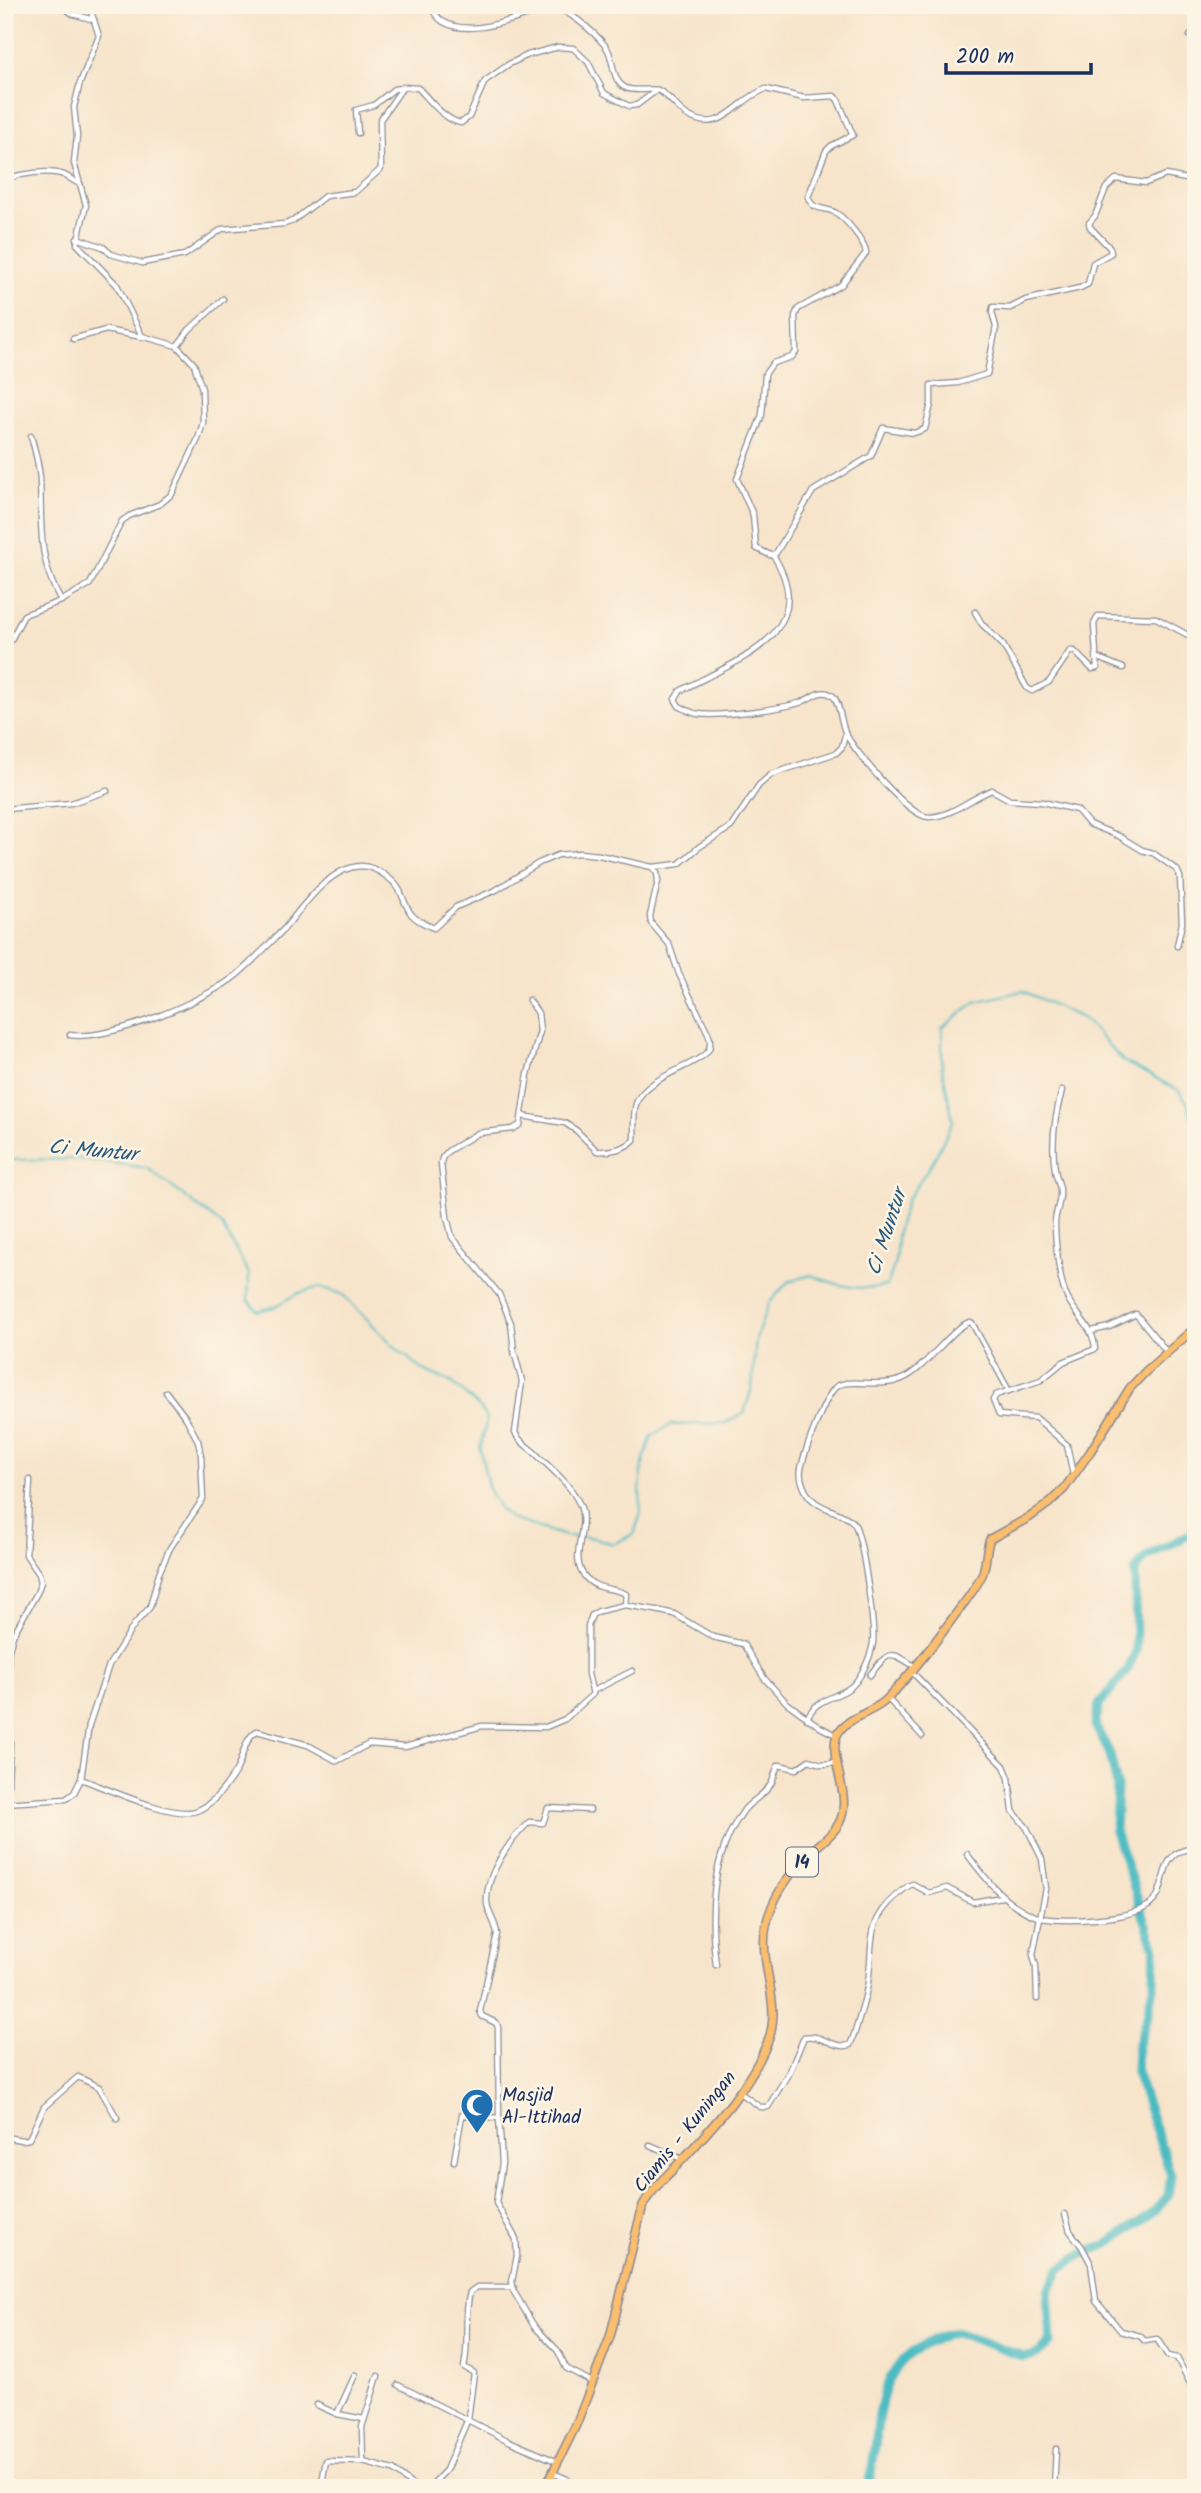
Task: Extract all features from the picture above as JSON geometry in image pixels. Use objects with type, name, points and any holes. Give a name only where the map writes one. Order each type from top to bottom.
[{"type":"highway","points":[[837,1735],[847,1724],[888,1699],[961,1608],[982,1575],[990,1539],[1048,1504],[1073,1476],[1130,1388],[1196,1327]]},
{"type":"highway","name":"Ciamis - Kuningan","points":[[545,2488],[559,2463],[610,2337],[641,2210],[656,2186],[683,2159],[738,2092],[760,2057],[772,2029],[773,2007],[764,1948],[769,1913],[788,1878],[840,1823],[844,1807],[836,1750],[837,1735]]},
{"type":"street","points":[[60,5],[73,13],[95,20]]},
{"type":"street","points":[[89,5],[99,32],[98,42],[80,83],[74,107],[74,163],[86,205],[77,238],[79,249],[120,289],[143,337]]},
{"type":"street","points":[[427,5],[443,21],[454,26],[469,27],[504,22],[550,9],[561,10],[577,20],[605,46],[617,79],[623,87],[632,90],[658,90],[688,115],[712,122],[726,117],[759,91],[766,89],[801,97],[834,96],[853,133],[850,138],[826,151],[808,197],[816,208],[838,215],[864,244],[866,253],[841,285],[801,306],[796,312],[796,352],[792,357],[774,363],[765,374],[763,411],[737,479],[753,515],[754,545],[758,550],[773,555],[784,574],[787,594],[785,614],[778,630],[759,649],[680,691],[675,699],[676,703],[694,713],[705,715],[754,711],[799,703],[821,693],[835,698],[846,734],[887,786],[914,813],[932,817],[951,812],[994,790],[1010,800],[1042,802],[1077,810],[1089,824],[1119,836],[1143,851],[1153,853],[1180,874],[1182,923],[1177,946]]},
{"type":"street","points":[[1196,28],[1190,36],[1196,41]]},
{"type":"street","points":[[358,133],[356,110],[374,105],[394,89],[408,86],[418,88],[447,116],[461,123],[469,117],[485,81],[509,64],[528,55],[564,46],[573,48],[588,62],[601,89],[608,96],[634,106],[658,90]]},
{"type":"street","points":[[77,238],[103,247],[111,254],[146,263],[185,255],[222,229],[293,221],[325,196],[355,191],[381,169],[380,120],[403,88]]},
{"type":"street","points":[[5,179],[50,173],[63,175],[81,185]]},
{"type":"street","points":[[773,555],[813,491],[871,456],[880,430],[888,427],[914,433],[926,429],[931,404],[931,385],[958,383],[986,374],[996,327],[993,307],[1010,308],[1026,300],[1088,284],[1093,262],[1111,253],[1110,248],[1088,223],[1095,216],[1105,190],[1114,180],[1122,178],[1146,183],[1166,175],[1196,181]]},
{"type":"street","points":[[177,346],[189,330],[223,299]]},
{"type":"street","points":[[5,651],[24,615],[61,601],[85,588],[94,579],[122,521],[160,504],[172,494],[203,423],[202,390],[194,364],[177,346],[166,341],[106,330],[73,339]]},
{"type":"street","points":[[31,436],[40,479],[42,554],[61,601]]},
{"type":"street","points":[[975,612],[982,624],[1003,645],[1027,688],[1032,691],[1049,682],[1070,651],[1074,651],[1094,670],[1098,666],[1094,624],[1098,616],[1156,618],[1186,634],[1196,636]]},
{"type":"street","points":[[1097,658],[1123,668]]},
{"type":"street","points":[[71,1035],[93,1035],[120,1030],[218,988],[237,975],[263,950],[310,896],[349,869],[362,866],[382,874],[399,888],[413,917],[434,928],[456,908],[496,890],[539,863],[558,855],[599,855],[652,867],[679,864],[733,825],[761,782],[775,773],[839,751],[846,734]]},
{"type":"street","points":[[5,809],[71,803],[107,791]]},
{"type":"street","points":[[522,1116],[565,1123],[597,1151],[626,1146],[634,1140],[634,1113],[640,1096],[656,1082],[699,1058],[709,1049],[708,1033],[679,974],[670,946],[651,923],[650,916],[658,881],[657,873],[652,867]]},
{"type":"street","points":[[529,1000],[538,1013],[540,1031],[528,1074],[520,1125],[516,1129],[478,1133],[443,1156],[441,1164],[447,1217],[452,1237],[499,1294],[509,1316],[522,1381],[515,1433],[519,1440],[564,1479],[578,1502],[583,1518],[578,1560],[581,1571],[587,1580],[599,1587],[626,1594],[625,1605]]},
{"type":"street","points":[[1062,1090],[1055,1130],[1055,1169],[1060,1195],[1055,1224],[1060,1269],[1066,1295],[1092,1331],[1095,1347],[1094,1351],[1063,1362],[1041,1381],[993,1398],[998,1414],[1036,1418],[1067,1445],[1073,1476]]},
{"type":"street","points":[[1092,1331],[1109,1327],[1136,1314],[1167,1352]]},
{"type":"street","points":[[807,1719],[817,1704],[853,1685],[871,1651],[873,1637],[857,1528],[846,1518],[814,1501],[801,1479],[800,1471],[810,1442],[833,1390],[842,1384],[904,1379],[962,1325],[970,1322],[1009,1391]]},
{"type":"street","points":[[30,1480],[26,1555],[39,1574],[41,1582],[13,1635],[8,1654],[10,1744],[6,1803],[66,1799],[74,1793],[81,1779],[89,1725],[109,1665],[134,1625],[150,1607],[159,1573],[170,1548],[198,1508],[203,1496],[198,1441],[186,1418],[166,1392]]},
{"type":"street","points":[[81,1779],[156,1807],[190,1812],[204,1807],[220,1792],[239,1765],[251,1734],[257,1731],[308,1745],[337,1761],[369,1745],[405,1747],[482,1726],[539,1728],[553,1725],[582,1707],[592,1696],[593,1691],[588,1679],[589,1622],[596,1612],[625,1605],[666,1611],[713,1637],[739,1642],[746,1648],[774,1690],[807,1719],[837,1735]]},
{"type":"street","points":[[870,1675],[884,1657],[891,1654],[900,1656],[1004,1766],[1009,1778],[1013,1811],[1027,1828],[1044,1868],[1046,1889],[1033,1955],[1037,1999]]},
{"type":"street","points":[[593,1691],[632,1671]]},
{"type":"street","points":[[888,1699],[922,1737]]},
{"type":"street","points":[[716,1965],[712,1929],[716,1879],[730,1832],[746,1808],[772,1783],[779,1765],[796,1769],[809,1760],[821,1764],[838,1763]]},
{"type":"street","points":[[590,1810],[547,1809],[543,1823],[529,1822],[512,1839],[490,1881],[487,1896],[487,1907],[497,1934],[480,2011],[482,2017],[498,2025],[502,2164],[496,2203],[516,2239],[513,2287],[525,2313],[558,2351],[566,2368],[593,2383]]},
{"type":"street","points":[[967,1854],[1002,1896],[1022,1911],[1041,1918],[1062,1921],[1097,1918],[1147,1906],[1155,1899],[1171,1857],[1186,1849],[1196,1848]]},
{"type":"street","points":[[738,2092],[761,2107],[768,2107],[789,2071],[804,2037],[811,2035],[843,2047],[850,2045],[868,1981],[869,1952],[876,1923],[889,1903],[909,1885],[913,1884],[929,1894],[947,1888],[973,1902],[1002,1896]]},
{"type":"street","points":[[5,2137],[29,2139],[44,2107],[78,2077],[99,2087],[117,2118]]},
{"type":"street","points":[[454,2161],[462,2115],[499,2118]]},
{"type":"street","points":[[650,2145],[683,2159]]},
{"type":"street","points":[[1065,2214],[1070,2231],[1091,2262],[1094,2298],[1106,2316],[1124,2333],[1139,2335],[1145,2341],[1157,2338],[1168,2356],[1177,2358],[1196,2395]]},
{"type":"street","points":[[429,2488],[446,2470],[468,2420],[474,2373],[464,2367],[468,2351],[466,2313],[470,2292],[477,2287],[513,2287]]},
{"type":"street","points":[[337,2414],[355,2375]]},
{"type":"street","points":[[363,2462],[362,2427],[378,2376]]},
{"type":"street","points":[[398,2385],[559,2463]]},
{"type":"street","points":[[317,2405],[337,2414],[364,2419]]},
{"type":"street","points":[[1054,2488],[1056,2449]]},
{"type":"street","points":[[321,2488],[326,2461],[363,2462],[393,2470],[416,2488]]},
{"type":"street","points":[[553,2473],[588,2488]]},
{"type":"waterway","name":"Ci Muntur","points":[[584,1537],[613,1544],[634,1534],[641,1513],[640,1488],[644,1459],[652,1436],[670,1425],[725,1423],[744,1413],[752,1388],[756,1338],[769,1303],[788,1282],[811,1275],[848,1286],[887,1286],[895,1262],[898,1228],[907,1200],[933,1161],[953,1121],[942,1067],[942,1028],[975,1002],[1023,991],[1084,1019],[1123,1061],[1178,1090],[1187,1102],[1196,1134]]},
{"type":"waterway","name":"Ci Muntur","points":[[5,1160],[83,1159],[147,1168],[221,1224],[249,1274],[248,1300],[258,1311],[320,1287],[342,1294],[397,1349],[423,1370],[453,1383],[481,1409],[487,1419],[480,1449],[489,1490],[499,1508],[511,1519],[565,1536],[578,1537]]},
{"type":"waterway","points":[[867,2488],[885,2389],[894,2372],[907,2357],[937,2338],[956,2332],[1023,2357],[1039,2353],[1051,2342],[1048,2291],[1060,2269],[1080,2255],[1104,2246],[1150,2216],[1168,2196],[1171,2175],[1136,2072],[1137,2047],[1148,2013],[1154,1981],[1155,1949],[1115,1831],[1117,1786],[1110,1754],[1095,1725],[1099,1705],[1128,1669],[1136,1651],[1135,1571],[1146,1557],[1196,1531]]},
{"type":"place","name":"Masjid Al-Ittihad","points":[[477,2135]]}]
